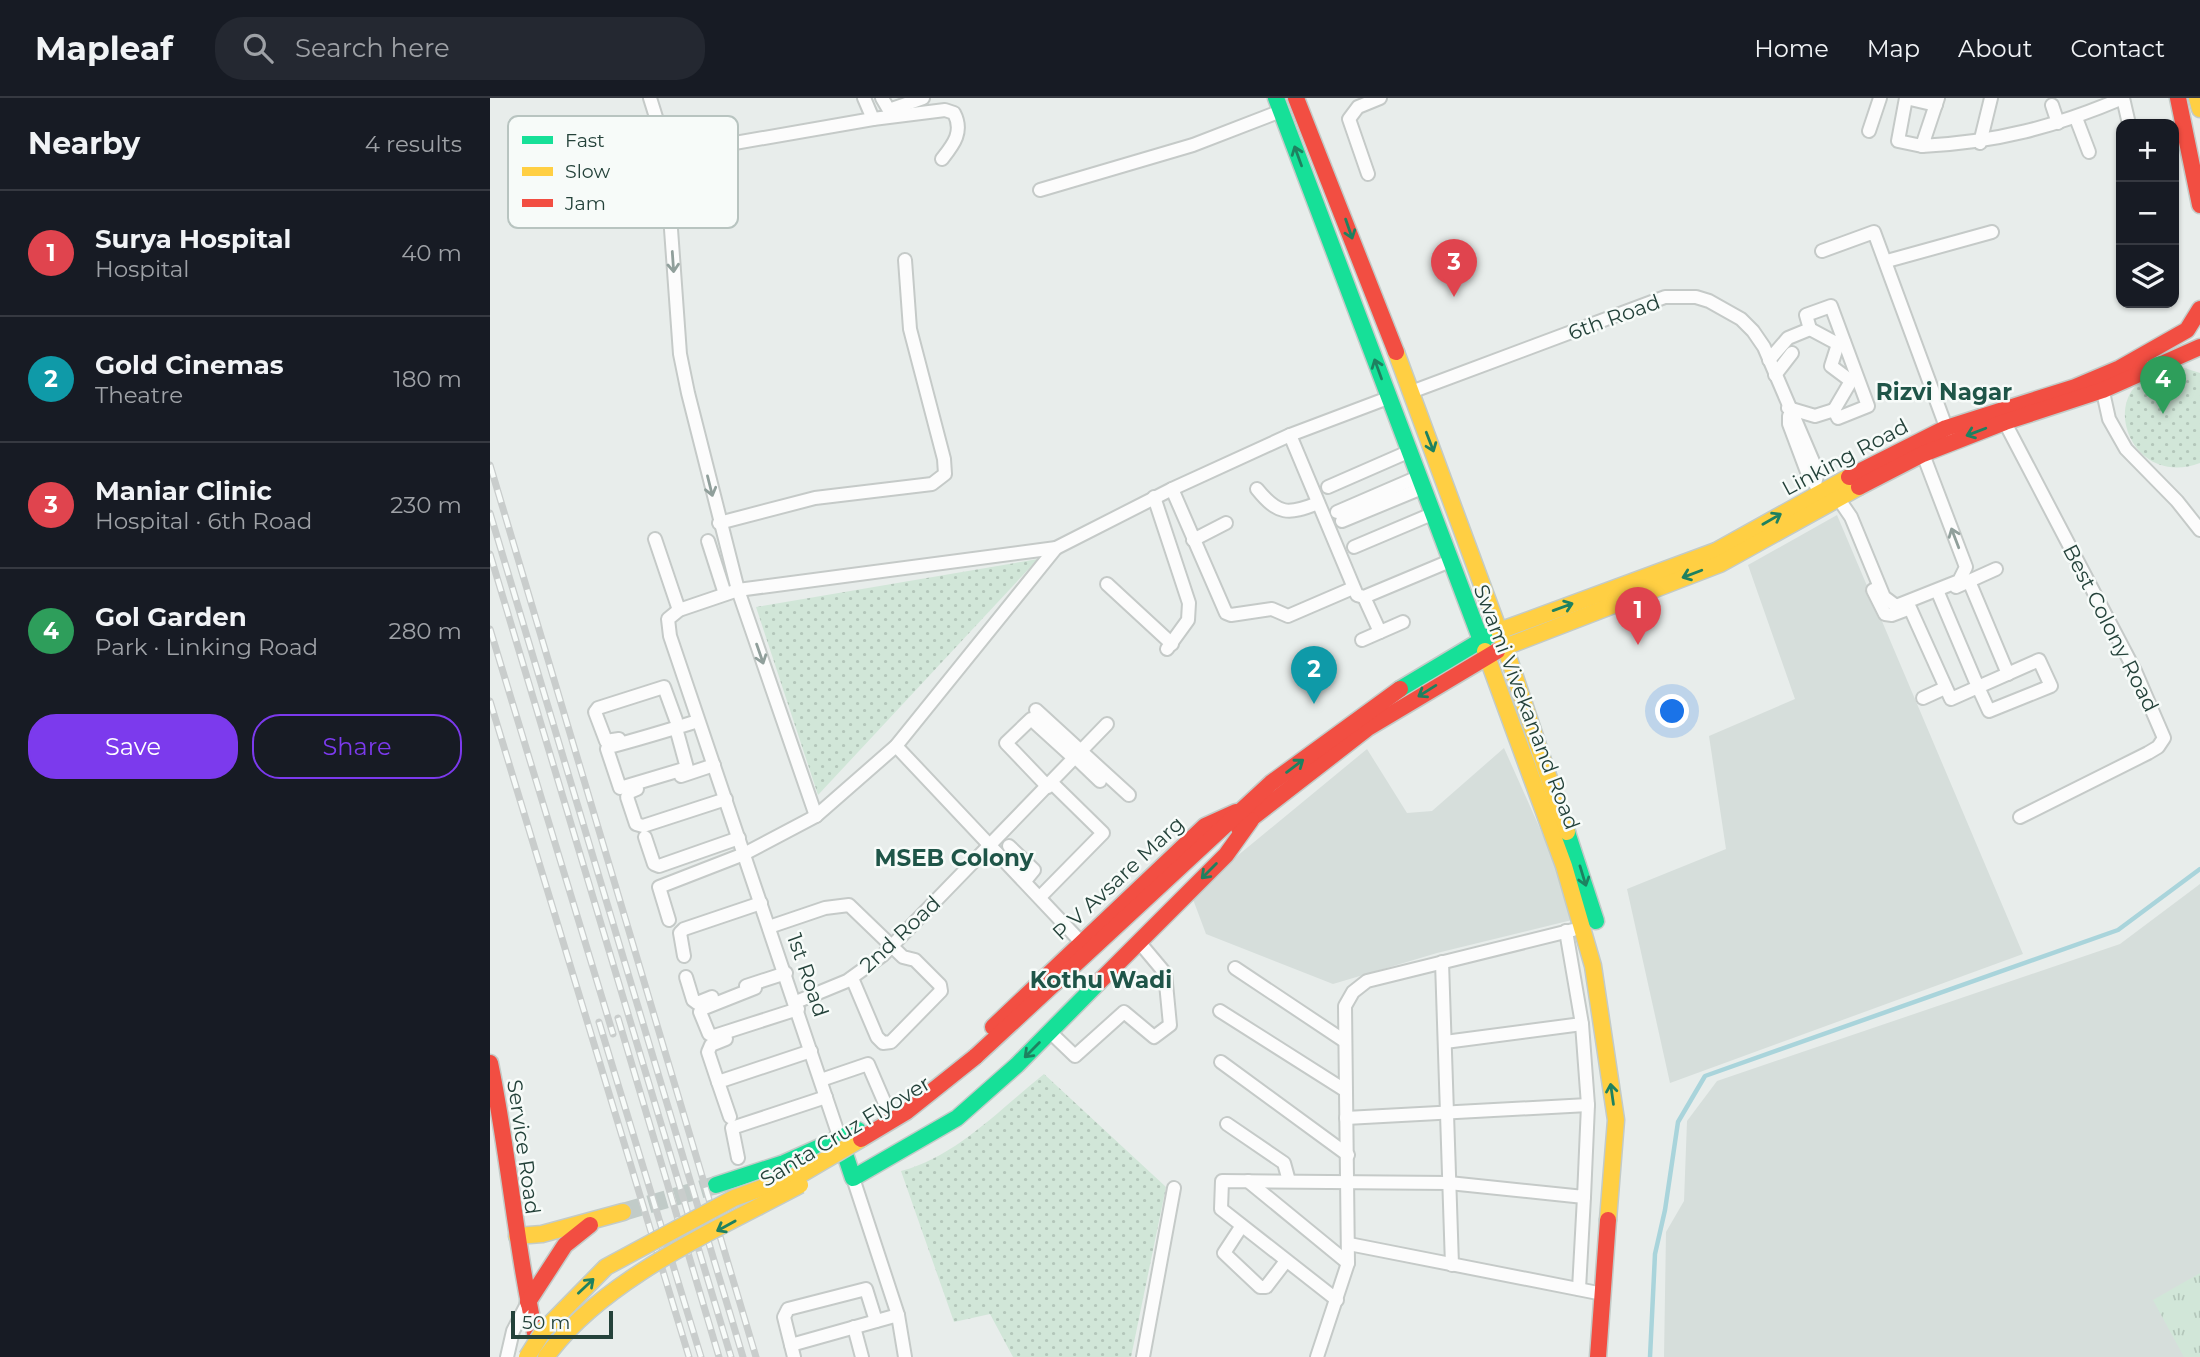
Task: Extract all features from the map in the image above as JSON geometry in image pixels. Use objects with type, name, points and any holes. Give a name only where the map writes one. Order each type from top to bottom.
[{"type":"main road","name":"Swami Vivekanand Road","points":[[1296,98],[1342,210],[1502,639],[1521,722],[1590,925],[1593,966],[1614,1065],[1628,1112],[1612,1357]]},
{"type":"main road","points":[[2178,98],[2200,205]]},
{"type":"main road","points":[[2197,98],[2200,109]]},
{"type":"main road","name":"Swami Vivekanand Road","points":[[1279,104],[1486,656],[1521,722]]},
{"type":"main road","points":[[2200,309],[2187,330],[2200,345]]},
{"type":"main road","name":"Linking Road","points":[[2101,384],[2187,330]]},
{"type":"main road","name":"Linking Road","points":[[1502,639],[1718,557],[1826,493],[1949,435],[2101,384],[2200,345]]},
{"type":"main road","points":[[1339,741],[1393,693],[1480,640],[1502,639]]},
{"type":"main road","name":"P V Avsare Marg","points":[[716,1185],[784,1163],[902,1108],[957,1063],[1080,941],[1205,826],[1244,818],[1339,741],[1368,728],[1486,656],[1502,639]]},
{"type":"main road","points":[[853,1178],[957,1118],[1050,1032],[1226,855],[1244,818]]},
{"type":"main road","name":"Santa Cruz Flyover","points":[[546,1357],[558,1339],[581,1316],[618,1287],[923,1112],[1244,818]]},
{"type":"main road","points":[[527,1357],[544,1330],[606,1267],[734,1198],[803,1173],[906,1112],[979,1061]]},
{"type":"main road","name":"Service Road","points":[[490,1063],[504,1130],[528,1302],[541,1357]]},
{"type":"main road","name":"Swami Vivekanand Road","points":[[1598,1357],[1615,1120],[1614,1065]]},
{"type":"main road","name":"1st Road","points":[[840,1139],[853,1178]]},
{"type":"main road","points":[[517,1236],[542,1234],[623,1212]]},
{"type":"main road","points":[[528,1302],[565,1245],[596,1221]]},
{"type":"street","points":[[650,98],[655,116]]},
{"type":"street","points":[[864,98],[873,120]]},
{"type":"street","points":[[883,98],[888,110],[923,98]]},
{"type":"street","points":[[1306,98],[1339,183]]},
{"type":"street","points":[[1368,174],[1349,124],[1354,110],[1363,101],[1380,98]]},
{"type":"street","points":[[1869,131],[1880,98]]},
{"type":"street","points":[[1922,146],[1937,102],[1906,98],[1898,141],[1922,146],[1980,143],[2058,124],[2123,98],[2128,119]]},
{"type":"street","points":[[1980,143],[1987,99]]},
{"type":"street","points":[[1040,190],[1193,145],[1279,104]]},
{"type":"street","points":[[2052,105],[2058,124]]},
{"type":"street","points":[[738,143],[873,120],[950,111],[957,119],[957,138],[942,159]]},
{"type":"street","points":[[2076,118],[2089,152]]},
{"type":"street","points":[[671,228],[680,354],[732,592]]},
{"type":"street","points":[[1822,251],[1874,232],[1887,261],[1949,435]]},
{"type":"street","points":[[1887,261],[1992,232]]},
{"type":"street","points":[[719,523],[815,498],[918,487],[940,480],[945,474],[944,460],[909,329],[905,260]]},
{"type":"street","name":"6th Road","points":[[1411,392],[1672,296],[1709,301],[1732,313],[1754,331],[1769,360],[1787,407],[1796,420],[1826,493]]},
{"type":"street","points":[[1810,329],[1806,315],[1829,305],[1855,380],[1868,406],[1839,418],[1834,410]]},
{"type":"street","points":[[1769,360],[1788,338],[1810,329],[1841,343]]},
{"type":"street","points":[[1841,343],[1831,366],[1855,380]]},
{"type":"street","points":[[1775,375],[1792,353]]},
{"type":"street","points":[[1787,407],[1815,416],[1834,410],[1855,380]]},
{"type":"street","points":[[2101,384],[2109,419],[2126,449],[2177,501],[2200,530]]},
{"type":"street","points":[[655,539],[678,611],[732,592],[1056,548],[1154,497],[1290,435],[1388,398]]},
{"type":"street","points":[[1787,407],[1804,406]]},
{"type":"street","name":"Best Colony Road","points":[[2002,416],[2135,671],[2164,738],[2148,754],[2020,817]]},
{"type":"street","points":[[1290,435],[1357,595],[1364,597],[1450,561]]},
{"type":"street","points":[[1826,493],[1852,517],[1884,597],[1889,603],[1896,606],[1915,601],[1959,581],[1966,566],[1921,448]]},
{"type":"street","points":[[1328,487],[1408,452]]},
{"type":"street","points":[[1339,516],[1420,483]]},
{"type":"street","points":[[1172,489],[1222,608],[1231,615],[1272,610],[1288,616],[1353,588]]},
{"type":"street","points":[[1257,489],[1270,505],[1287,512],[1296,512],[1318,503]]},
{"type":"street","points":[[1826,493],[1881,610],[1892,615],[1996,569]]},
{"type":"street","points":[[1107,584],[1169,647],[1188,620],[1189,603],[1154,497]]},
{"type":"street","points":[[1355,550],[1433,517]]},
{"type":"street","points":[[1193,540],[1226,523]]},
{"type":"street","points":[[708,541],[732,592],[816,816]]},
{"type":"street","points":[[669,920],[659,887],[744,854],[816,816],[896,746],[1056,548]]},
{"type":"street","points":[[1969,581],[2008,674]]},
{"type":"street","points":[[1910,607],[1951,699],[1978,687],[2041,660],[2051,684],[1989,711],[1978,687],[1939,595]]},
{"type":"street","points":[[1364,597],[1380,632]]},
{"type":"street","name":"1st Road","points":[[678,611],[668,619],[667,626],[840,1139]]},
{"type":"street","points":[[1362,640],[1403,622]]},
{"type":"street","points":[[676,724],[608,742],[595,712],[661,686],[666,689],[676,724],[687,768],[620,788],[607,749],[676,724],[697,717]]},
{"type":"street","points":[[1923,698],[1945,688]]},
{"type":"street","points":[[1036,710],[1100,781]]},
{"type":"street","points":[[1108,828],[1006,743],[1031,719],[1075,756],[1129,795]]},
{"type":"street","name":"2nd Road","points":[[755,988],[702,1009],[700,1012],[709,1034],[715,1036],[797,1005],[852,978],[893,945],[993,845],[1107,724]]},
{"type":"street","points":[[896,746],[993,845],[1080,941]]},
{"type":"street","points":[[714,765],[630,792],[627,797],[636,824],[643,826],[726,799]]},
{"type":"street","points":[[1040,897],[1103,833],[1052,780]]},
{"type":"street","points":[[645,837],[656,866],[739,838]]},
{"type":"street","points":[[1009,846],[1034,870],[1025,881]]},
{"type":"street","points":[[684,956],[680,933],[684,929],[761,903]]},
{"type":"street","points":[[769,927],[825,908],[849,905],[903,957],[915,961],[941,988],[891,1042],[879,1041],[852,978]]},
{"type":"street","points":[[1317,1357],[1348,1264],[1348,1155],[1343,1089],[1345,1006],[1367,981],[1590,925]]},
{"type":"street","points":[[1566,931],[1582,1024],[1588,1105],[1579,1289]]},
{"type":"street","points":[[1050,1032],[1074,1056],[1124,1012],[1154,1037],[1170,1025],[1165,973],[1139,942]]},
{"type":"street","points":[[1442,962],[1452,1265]]},
{"type":"street","points":[[1235,968],[1343,1040]]},
{"type":"street","points":[[686,977],[696,1003],[786,973]]},
{"type":"street","points":[[1220,1011],[1343,1089]]},
{"type":"street","points":[[730,1117],[709,1048],[771,1024]]},
{"type":"street","points":[[1445,1042],[1582,1024]]},
{"type":"street","points":[[718,1082],[811,1051]]},
{"type":"street","points":[[1221,1062],[1348,1155]]},
{"type":"street","points":[[821,1080],[868,1064],[890,1115]]},
{"type":"street","points":[[738,1158],[732,1128],[826,1097]]},
{"type":"street","points":[[1346,1118],[1588,1105]]},
{"type":"street","points":[[1227,1124],[1284,1163],[1289,1181]]},
{"type":"street","name":"1st Road","points":[[853,1178],[898,1315],[905,1357]]},
{"type":"street","points":[[1337,1300],[1221,1209],[1222,1181],[1449,1183],[1584,1197]]},
{"type":"street","points":[[1248,1181],[1348,1264]]},
{"type":"street","points":[[1143,1357],[1174,1188]]},
{"type":"street","points":[[1241,1227],[1224,1253],[1259,1287],[1266,1287],[1286,1261]]},
{"type":"street","points":[[1349,1244],[1603,1294]]},
{"type":"street","points":[[876,1321],[866,1289],[788,1309],[784,1315],[793,1351],[854,1327],[876,1321],[898,1315]]},
{"type":"street","points":[[507,1357],[513,1331],[528,1302]]},
{"type":"street","points":[[854,1327],[862,1357]]},
{"type":"shaded area","points":[[1837,515],[2023,954],[1670,1083],[1627,889],[1726,849],[1709,736],[1795,699],[1748,565]]},
{"type":"shaded area","points":[[1504,748],[1580,918],[1437,953],[1333,984],[1206,934],[1191,894],[1367,749],[1407,813],[1432,811]]},
{"type":"shaded area","points":[[2200,884],[2200,1357],[1664,1357],[1666,1232],[1684,1201],[1687,1121],[1717,1081],[2120,944]]},
{"type":"green space","points":[[2178,366],[2200,373],[2200,463],[2177,468],[2158,464],[2142,454],[2131,439],[2126,422],[2126,405],[2133,389],[2147,377]]},
{"type":"green space","points":[[1038,559],[818,795],[756,607]]},
{"type":"green space","points":[[1044,1074],[1166,1187],[1131,1357],[1013,1357],[990,1314],[954,1322],[901,1171],[940,1155],[959,1143]]},
{"type":"green space","points":[[2200,1273],[2200,1357],[2184,1357],[2153,1300]]},
{"type":"waterway","points":[[1650,1357],[1655,1254],[1665,1210],[1678,1122],[1705,1076],[2118,930],[2200,869]]},
{"type":"tunnel","points":[[623,1212],[716,1185]]},
{"type":"railway","points":[[490,465],[756,1357]]},
{"type":"railway","points":[[490,513],[743,1357]]},
{"type":"railway","points":[[490,554],[731,1357]]},
{"type":"railway","points":[[490,629],[613,1034]]},
{"type":"railway","points":[[490,701],[689,1357]]},
{"type":"railway","points":[[618,1018],[719,1357]]},
{"type":"railway","points":[[599,1022],[701,1357]]},
{"type":"traffic: fast","points":[[1276,98],[1485,651]]},
{"type":"traffic: fast","points":[[1400,689],[1492,634]]},
{"type":"traffic: fast","points":[[1567,832],[1596,921]]},
{"type":"traffic: fast","points":[[840,1139],[853,1178],[957,1118],[1017,1065],[1099,982]]},
{"type":"traffic: fast","points":[[716,1185],[784,1163],[858,1130]]},
{"type":"traffic: slow","points":[[2197,98],[2200,109]]},
{"type":"traffic: slow","points":[[1396,352],[1505,647],[1567,832]]},
{"type":"traffic: slow","points":[[1499,631],[1716,551],[1849,477]]},
{"type":"traffic: slow","points":[[1505,647],[1720,564],[1859,487]]},
{"type":"traffic: slow","points":[[1485,651],[1564,866],[1593,966],[1616,1120],[1608,1220]]},
{"type":"traffic: slow","points":[[527,1357],[544,1330],[606,1267],[734,1198],[803,1173],[861,1139]]},
{"type":"traffic: slow","points":[[546,1357],[570,1329],[629,1280],[697,1239],[800,1185]]},
{"type":"traffic: slow","points":[[517,1236],[542,1234],[623,1212]]},
{"type":"traffic: jam","points":[[1296,98],[1396,352]]},
{"type":"traffic: jam","points":[[2178,98],[2200,205]]},
{"type":"traffic: jam","points":[[1849,477],[1946,428],[2075,387],[2120,368],[2187,330],[2200,309]]},
{"type":"traffic: jam","points":[[1859,487],[1923,454],[2005,422],[2103,390],[2200,347]]},
{"type":"traffic: jam","points":[[1239,828],[1368,728],[1497,651]]},
{"type":"traffic: jam","points":[[975,1057],[1271,783],[1400,689]]},
{"type":"traffic: jam","points":[[993,1027],[1205,826],[1236,812]]},
{"type":"traffic: jam","points":[[1099,982],[1226,855],[1251,820]]},
{"type":"traffic: jam","points":[[861,1139],[906,1112],[975,1057]]},
{"type":"traffic: jam","points":[[490,1063],[524,1278],[539,1350]]},
{"type":"traffic: jam","points":[[1598,1357],[1608,1220]]},
{"type":"traffic: jam","points":[[528,1302],[565,1245],[590,1225]]},
{"type":"place","name":"Maniar Clinic","points":[[1454,297]]},
{"type":"place","name":"Gol Garden","points":[[2163,414]]},
{"type":"place","name":"Surya Hospital","points":[[1638,645]]},
{"type":"place","name":"Gold Cinemas","points":[[1314,704]]},
{"type":"district","name":"Rizvi Nagar","points":[[1944,392]]},
{"type":"district","name":"MSEB Colony","points":[[954,858]]},
{"type":"district","name":"Kothu Wadi","points":[[1101,980]]}]
